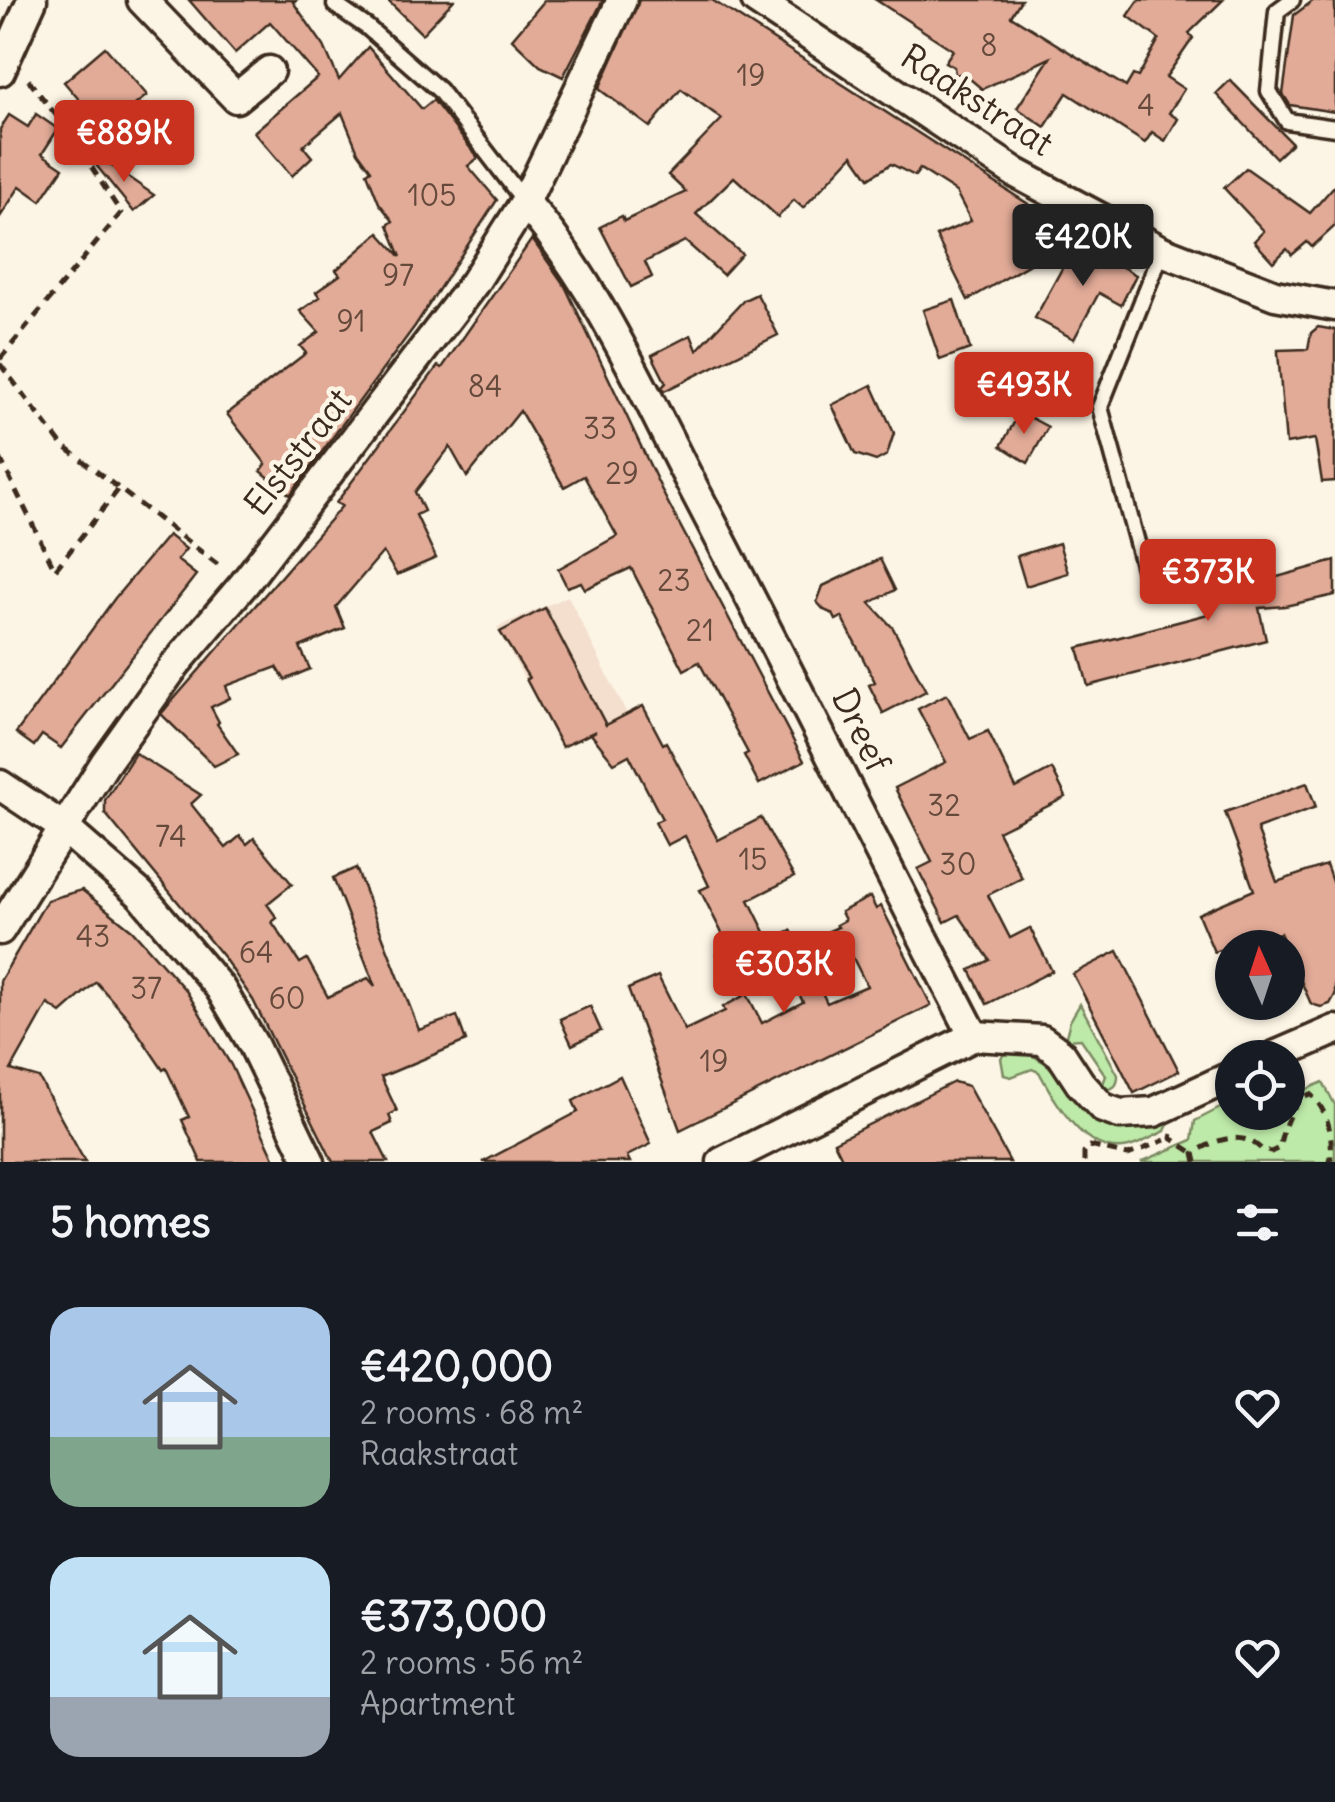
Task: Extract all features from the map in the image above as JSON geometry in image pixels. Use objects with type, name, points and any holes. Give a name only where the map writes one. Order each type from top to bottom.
[{"type":"street","points":[[4,63],[32,0]]},
{"type":"street","points":[[142,0],[236,98],[269,71]]},
{"type":"street","name":"Elststraat","points":[[0,930],[63,827],[175,665],[244,584],[474,283],[525,202],[622,0]]},
{"type":"street","name":"Raakstraat","points":[[756,0],[1016,174],[1162,251],[1275,295],[1335,306]]},
{"type":"street","name":"Dreef","points":[[525,202],[557,239],[607,324],[794,678],[893,882],[974,1036]]},
{"type":"street","points":[[0,786],[63,827],[140,894],[220,988],[253,1044],[310,1162]]},
{"type":"street","points":[[1305,1043],[1335,1030]]},
{"type":"street","points":[[722,1162],[974,1036],[1042,1040],[1060,1054],[1103,1108],[1120,1114],[1154,1112],[1215,1084]]},
{"type":"lane","points":[[1292,0],[1273,6],[1269,91],[1288,121],[1335,128]]},
{"type":"lane","points":[[335,4],[368,27],[439,90],[525,202]]},
{"type":"lane","points":[[1148,583],[1100,406],[1162,251]]},
{"type":"path","points":[[4,63],[67,129],[122,213],[0,362],[60,444],[244,584]]},
{"type":"path","points":[[0,458],[55,570],[118,490]]},
{"type":"path","points":[[1196,1162],[1194,1153],[1220,1140],[1242,1138],[1256,1143],[1263,1152],[1278,1148],[1292,1110],[1302,1097],[1310,1094],[1320,1103],[1332,1139],[1330,1162]]},
{"type":"path","points":[[1084,1162],[1084,1153],[1090,1146],[1128,1155],[1171,1138]]},
{"type":"shaded area","points":[[568,596],[627,714],[561,748],[497,627]]},
{"type":"green space","points":[[1080,1004],[1118,1075],[1117,1084],[1106,1090],[1102,1086],[1106,1076],[1081,1039],[1065,1040]]},
{"type":"green space","points":[[1007,1051],[1038,1058],[1084,1108],[1107,1124],[1124,1128],[1164,1121],[1168,1124],[1165,1131],[1129,1147],[1099,1144],[1074,1125],[1039,1072],[1032,1069],[1011,1077],[1004,1075],[1001,1058]]},
{"type":"green space","points":[[1323,1082],[1335,1105],[1335,1162],[1141,1162],[1192,1140],[1195,1121],[1215,1111],[1215,1130],[1305,1130],[1305,1090]]},
{"type":"building","points":[[189,0],[296,0],[293,2],[324,46],[339,80],[368,47],[422,109],[433,100],[478,158],[468,166],[497,200],[415,326],[290,495],[261,471],[266,464],[227,414],[306,353],[300,346],[319,332],[300,311],[320,297],[316,292],[340,275],[336,270],[379,233],[401,257],[388,225],[393,221],[379,203],[367,173],[371,170],[358,152],[342,113],[303,146],[312,157],[292,176],[254,132],[318,77],[270,22],[235,53]]},
{"type":"building","points":[[387,0],[454,0],[422,34]]},
{"type":"building","points":[[545,0],[603,0],[563,77],[540,66],[512,39]]},
{"type":"building","points":[[639,0],[712,0],[1036,209],[1031,217],[1072,239],[968,300],[936,236],[971,221],[956,192],[920,169],[915,176],[891,164],[869,178],[853,155],[803,208],[794,200],[778,217],[734,177],[696,214],[742,254],[723,275],[685,241],[645,262],[652,277],[631,287],[600,227],[622,216],[624,221],[686,192],[668,175],[722,119],[681,89],[650,127],[599,89]]},
{"type":"building","points":[[876,0],[1021,0],[1011,16],[1126,87],[1133,75],[1138,77],[1159,39],[1128,16],[1139,0],[1223,0],[1189,33],[1193,38],[1166,77],[1184,89],[1169,113],[1178,119],[1165,141],[1152,132],[1145,143],[1067,93],[1045,127],[1017,108],[1050,58],[982,89],[963,73],[955,75],[954,67],[945,62],[953,50]]},
{"type":"building","points":[[1314,0],[1335,2],[1335,112],[1290,105],[1283,94],[1294,15]]},
{"type":"building","points":[[105,47],[147,95],[105,130],[64,82]]},
{"type":"building","points":[[1230,80],[1292,143],[1276,158],[1216,94]]},
{"type":"building","points":[[36,114],[58,129],[42,154],[63,168],[41,201],[20,186],[0,217],[0,129],[9,115],[28,127]]},
{"type":"building","points":[[96,155],[154,195],[134,212],[92,160]]},
{"type":"building","points":[[1246,168],[1310,213],[1335,185],[1335,226],[1312,247],[1307,242],[1292,255],[1287,249],[1273,262],[1254,241],[1264,231],[1224,188]]},
{"type":"building","points":[[532,239],[565,286],[665,497],[804,761],[759,784],[744,755],[748,753],[699,662],[684,670],[631,568],[585,589],[581,582],[567,587],[558,569],[617,536],[584,476],[564,487],[520,411],[467,477],[450,447],[415,492],[424,511],[416,515],[436,558],[397,575],[383,552],[336,607],[345,628],[300,647],[310,669],[285,680],[277,667],[226,686],[230,698],[211,707],[217,724],[238,754],[214,766],[161,714],[342,506],[336,503],[438,366],[442,368]]},
{"type":"building","points":[[1077,241],[1136,275],[1121,305],[1099,293],[1074,339],[1035,318]]},
{"type":"building","points":[[757,294],[778,335],[664,391],[666,383],[652,355],[691,335],[697,350],[744,300]]},
{"type":"building","points":[[954,300],[970,349],[940,360],[923,310]]},
{"type":"building","points":[[1318,327],[1335,330],[1335,481],[1322,482],[1315,439],[1286,444],[1278,353],[1308,349],[1311,333]]},
{"type":"building","points":[[872,385],[894,433],[887,455],[876,461],[855,454],[832,405]]},
{"type":"building","points":[[1020,412],[1048,427],[1028,463],[1001,446]]},
{"type":"building","points":[[168,535],[186,549],[177,560],[196,575],[61,748],[42,735],[34,746],[16,733],[115,598]]},
{"type":"building","points":[[1059,543],[1068,573],[1026,586],[1017,556]]},
{"type":"building","points":[[880,559],[895,590],[870,603],[893,628],[926,691],[883,713],[869,685],[875,682],[842,617],[836,620],[817,602],[823,586]]},
{"type":"building","points":[[1335,561],[1335,595],[1259,608],[1266,640],[1088,686],[1078,648],[1208,614],[1200,584],[1255,569],[1259,582]]},
{"type":"building","points":[[545,608],[606,725],[643,706],[718,840],[761,818],[794,877],[749,900],[775,952],[734,989],[717,955],[730,949],[700,890],[709,886],[685,836],[667,845],[655,822],[662,819],[629,755],[614,763],[591,734],[596,731],[562,747],[526,679],[529,678],[500,632]]},
{"type":"building","points":[[947,694],[970,739],[988,731],[1016,788],[1052,769],[1066,797],[998,831],[1022,878],[988,895],[1010,938],[1030,928],[1052,971],[987,1004],[970,970],[990,960],[959,915],[945,922],[918,869],[932,862],[895,788],[946,762],[918,709]]},
{"type":"building","points":[[135,753],[201,795],[191,804],[226,848],[240,836],[247,844],[254,838],[292,884],[267,904],[277,918],[272,922],[300,963],[307,959],[328,997],[368,978],[375,986],[333,878],[356,868],[419,1030],[457,1016],[466,1041],[381,1077],[397,1111],[389,1115],[392,1123],[373,1132],[388,1162],[333,1162],[253,1000],[224,958],[105,813],[105,800]]},
{"type":"building","points":[[1307,783],[1316,807],[1257,829],[1277,882],[1326,865],[1335,890],[1335,995],[1330,1004],[1311,1004],[1305,990],[1305,930],[1215,930],[1214,952],[1198,914],[1254,890],[1225,812]]},
{"type":"building","points":[[82,890],[132,930],[187,992],[231,1065],[276,1162],[201,1162],[182,1120],[189,1117],[166,1068],[163,1070],[128,1018],[96,982],[61,1013],[48,1004],[11,1070],[39,1078],[85,1162],[0,1162],[0,981],[47,900]]},
{"type":"building","points":[[870,897],[876,909],[881,906],[931,1005],[680,1130],[628,989],[658,976],[685,1030],[725,1011],[723,1007],[747,994],[762,1023],[803,1002],[772,939],[791,930],[798,945],[838,927],[845,920],[841,912]],"holes":[[[847,946],[867,986],[827,1003],[809,965]]]},
{"type":"building","points":[[1118,951],[1179,1071],[1134,1093],[1073,974]]},
{"type":"building","points":[[590,1006],[601,1031],[572,1045],[560,1019]]},
{"type":"building","points":[[620,1076],[651,1144],[627,1156],[630,1162],[483,1162],[578,1112],[573,1101]]},
{"type":"building","points":[[954,1082],[968,1086],[1010,1162],[844,1162],[834,1142]]}]
